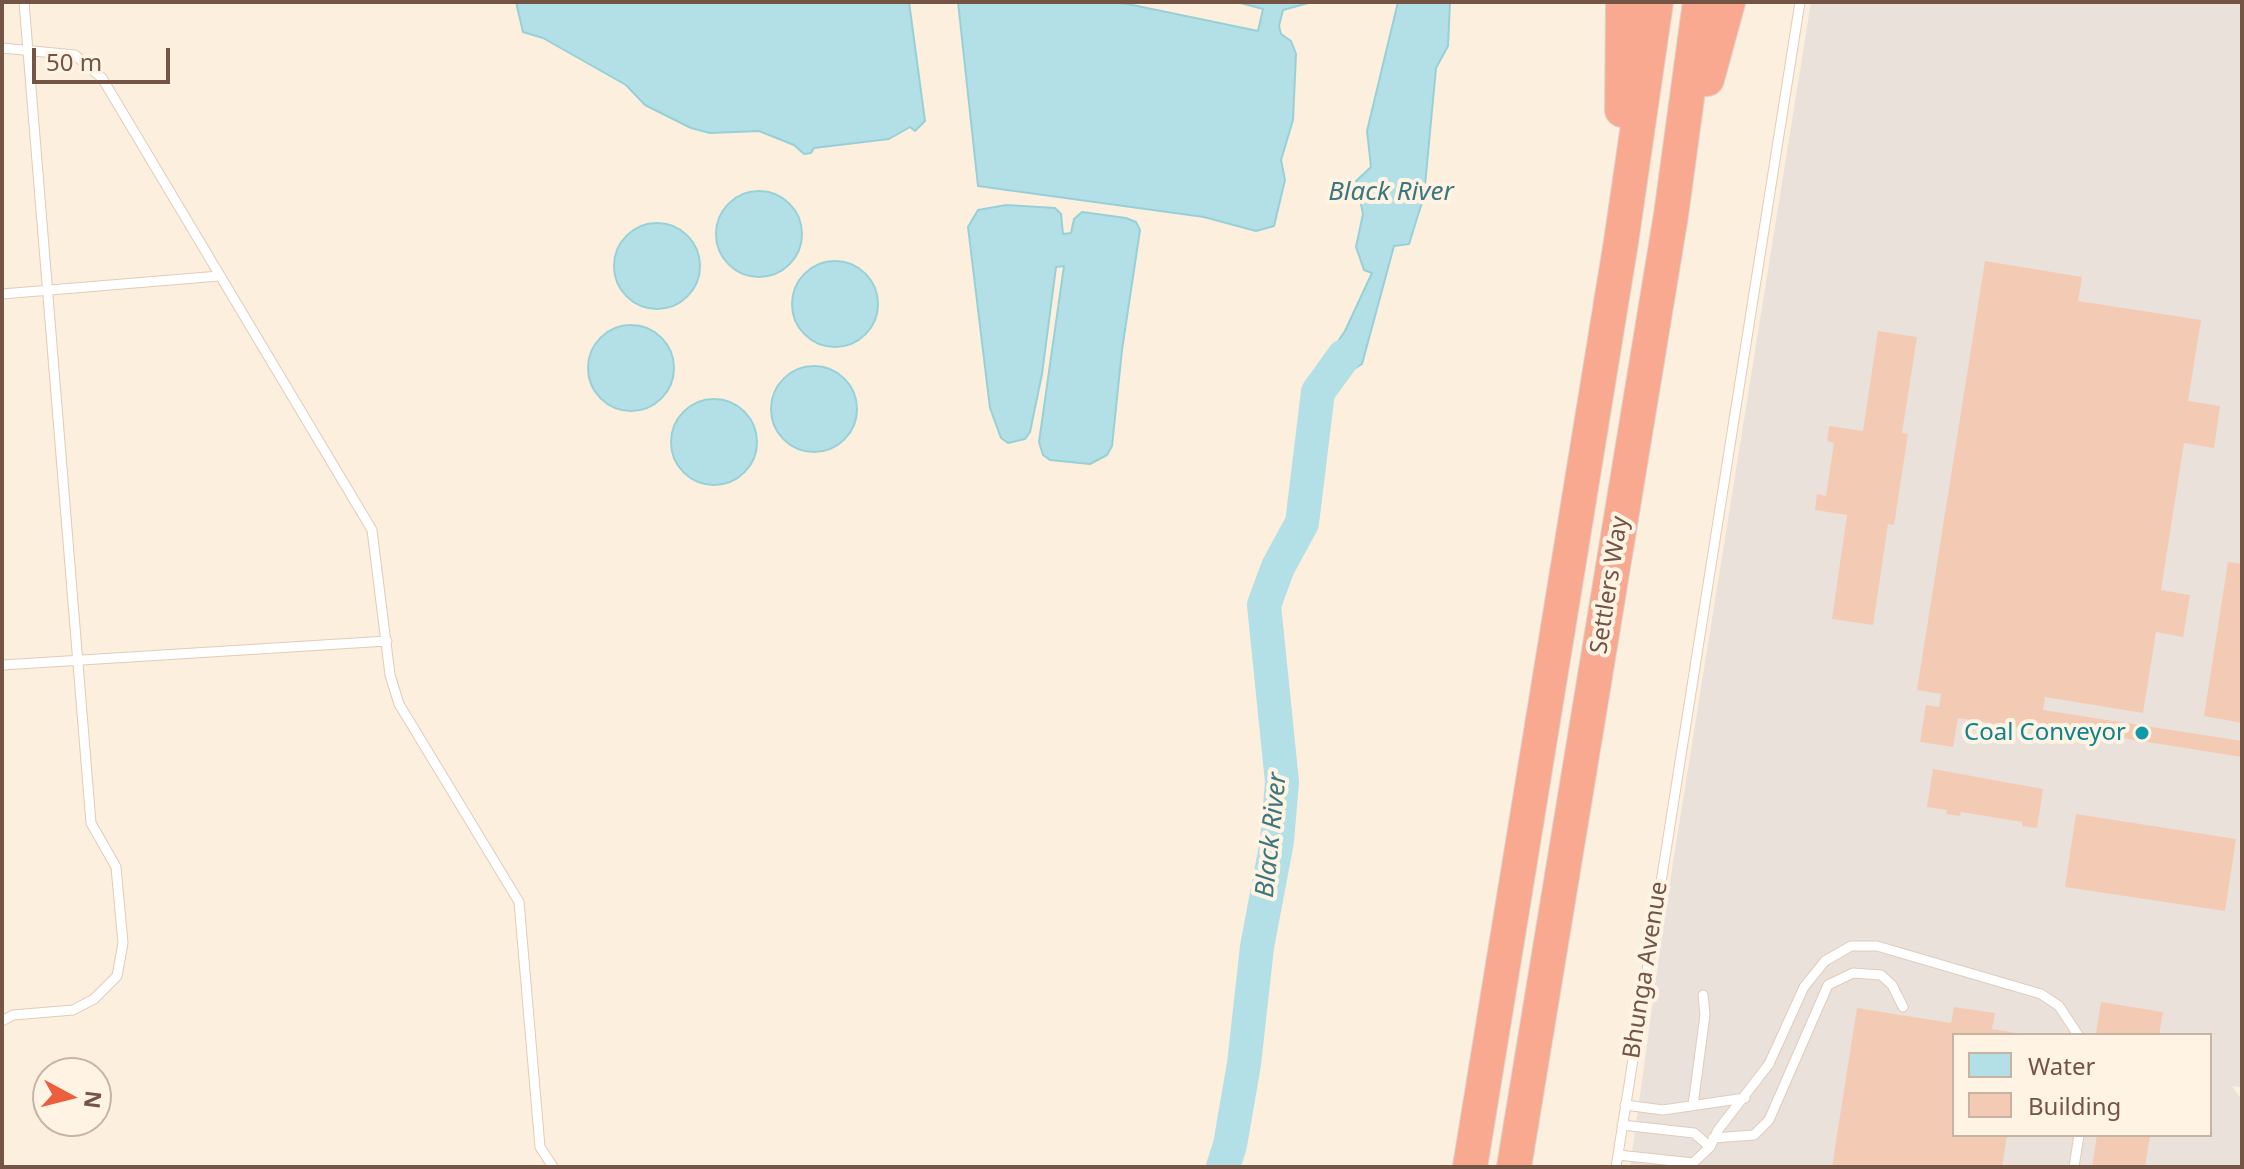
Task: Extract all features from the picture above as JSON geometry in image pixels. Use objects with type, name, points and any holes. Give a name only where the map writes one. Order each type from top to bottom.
[{"type":"highway","points":[[1621,242],[1623,2]]},
{"type":"highway","name":"Settlers Way","points":[[1470,1167],[1621,242],[1656,2]]},
{"type":"highway","name":"Settlers Way","points":[[1514,1167],[1671,215],[1700,2]]},
{"type":"highway","points":[[1671,215],[1728,2]]},
{"type":"lane","points":[[2,1021],[13,1015],[73,1010],[94,999],[117,976],[123,943],[116,867],[91,823],[24,2]]},
{"type":"lane","name":"Bhunga Avenue","points":[[1616,1167],[1800,2]]},
{"type":"lane","points":[[2,48],[75,55],[102,78],[372,530],[390,675],[399,704],[519,902],[540,1147],[553,1167]]},
{"type":"lane","points":[[2,294],[46,293],[219,276]]},
{"type":"lane","points":[[2,665],[387,641]]},
{"type":"lane","points":[[1618,1155],[1693,1163],[1712,1143],[1769,1064],[1804,987],[1825,961],[1851,946],[1877,946],[2041,994],[2059,1006],[2077,1033]]},
{"type":"lane","points":[[1622,1125],[1694,1133],[1712,1143],[1754,1135],[1769,1120],[1828,985],[1853,973],[1881,975],[1892,985],[1903,1007]]},
{"type":"lane","points":[[1693,1105],[1705,1015],[1703,995]]},
{"type":"lane","points":[[1625,1105],[1663,1110],[1745,1098]]},
{"type":"lane","points":[[2074,1167],[2079,1137]]},
{"type":"shaded area","points":[[1811,2],[2242,2],[2242,1087],[2232,1086],[2242,1100],[2242,1167],[1630,1167],[1667,900]]},
{"type":"water","points":[[516,2],[909,2],[925,121],[915,131],[910,127],[889,139],[814,148],[811,153],[804,154],[794,145],[759,131],[710,133],[691,128],[645,105],[626,85],[543,38],[523,32]]},
{"type":"water","points":[[958,2],[1118,2],[1258,31],[1263,9],[1237,2],[1312,2],[1283,10],[1279,26],[1281,34],[1291,41],[1296,54],[1293,120],[1281,160],[1285,180],[1274,226],[1256,231],[1204,217],[978,186]]},
{"type":"water","name":"Black River","points":[[1398,2],[1450,2],[1448,46],[1436,68],[1424,196],[1409,244],[1394,246],[1362,364],[1318,392],[1313,378],[1345,331],[1372,273],[1364,270],[1356,247],[1363,214],[1356,181],[1371,167],[1367,131]]},
{"type":"water","points":[[759,191],[783,198],[795,210],[802,234],[795,258],[783,270],[759,277],[735,270],[723,258],[716,234],[723,210],[735,198]]},
{"type":"water","points":[[1006,205],[1055,208],[1061,214],[1063,234],[1071,233],[1074,219],[1082,212],[1126,218],[1136,222],[1140,230],[1122,350],[1112,446],[1107,455],[1090,464],[1050,460],[1043,455],[1039,442],[1064,266],[1056,267],[1042,374],[1030,432],[1025,439],[1008,443],[1001,438],[990,408],[968,227],[978,210]]},
{"type":"water","points":[[657,223],[681,230],[693,242],[700,266],[693,290],[681,302],[657,309],[633,302],[621,290],[614,266],[621,242],[633,230]]},
{"type":"water","points":[[827,261],[843,261],[866,273],[875,287],[878,304],[875,321],[866,335],[843,347],[827,347],[811,340],[799,328],[792,312],[792,296],[799,280],[811,268]]},
{"type":"water","points":[[631,325],[647,329],[661,338],[670,352],[674,368],[670,384],[661,398],[647,407],[631,411],[615,407],[601,398],[592,384],[588,368],[592,352],[601,338],[615,329]]},
{"type":"water","points":[[814,366],[838,373],[850,385],[857,409],[850,433],[838,445],[814,452],[790,445],[778,433],[771,409],[778,385],[790,373]]},
{"type":"water","points":[[714,399],[730,403],[744,412],[753,426],[757,442],[753,458],[744,472],[730,481],[714,485],[698,481],[684,472],[675,458],[671,442],[675,426],[684,412],[698,403]]},
{"type":"building","points":[[1985,261],[2082,277],[2078,301],[2201,320],[2188,401],[2220,406],[2214,448],[2184,443],[2161,590],[2190,595],[2183,637],[2156,632],[2143,713],[2045,697],[2043,710],[2242,741],[2242,757],[2040,725],[2040,731],[1958,718],[1953,747],[1920,742],[1926,705],[1939,707],[1941,694],[1917,690]]},
{"type":"building","points":[[1878,331],[1917,337],[1902,433],[1908,434],[1894,525],[1888,524],[1873,625],[1832,619],[1847,515],[1815,510],[1817,494],[1826,496],[1834,443],[1827,441],[1829,426],[1863,431]]},
{"type":"building","points":[[2228,562],[2242,564],[2242,723],[2204,716]]},
{"type":"building","points":[[1933,769],[2043,789],[2037,828],[2022,826],[2022,822],[1961,812],[1960,816],[1946,814],[1947,810],[1927,807]]},
{"type":"building","points":[[2076,814],[2236,839],[2225,911],[2065,887]]},
{"type":"building","points":[[2101,1002],[2163,1012],[2159,1033],[2096,1033]]},
{"type":"building","points":[[1954,1007],[1995,1013],[1992,1029],[2017,1033],[1952,1033],[1952,1137],[2007,1137],[2002,1167],[1832,1167],[1857,1008],[1951,1023]]},
{"type":"building","points":[[2097,1137],[2150,1137],[2145,1167],[2092,1167]]},
{"type":"waterway","name":"Black River","points":[[1223,1167],[1230,1145],[1244,1064],[1257,947],[1277,841],[1282,782],[1264,605],[1278,567],[1302,523],[1318,392],[1344,356]]},
{"type":"place","name":"Coal Conveyor","points":[[2142,733]]}]
